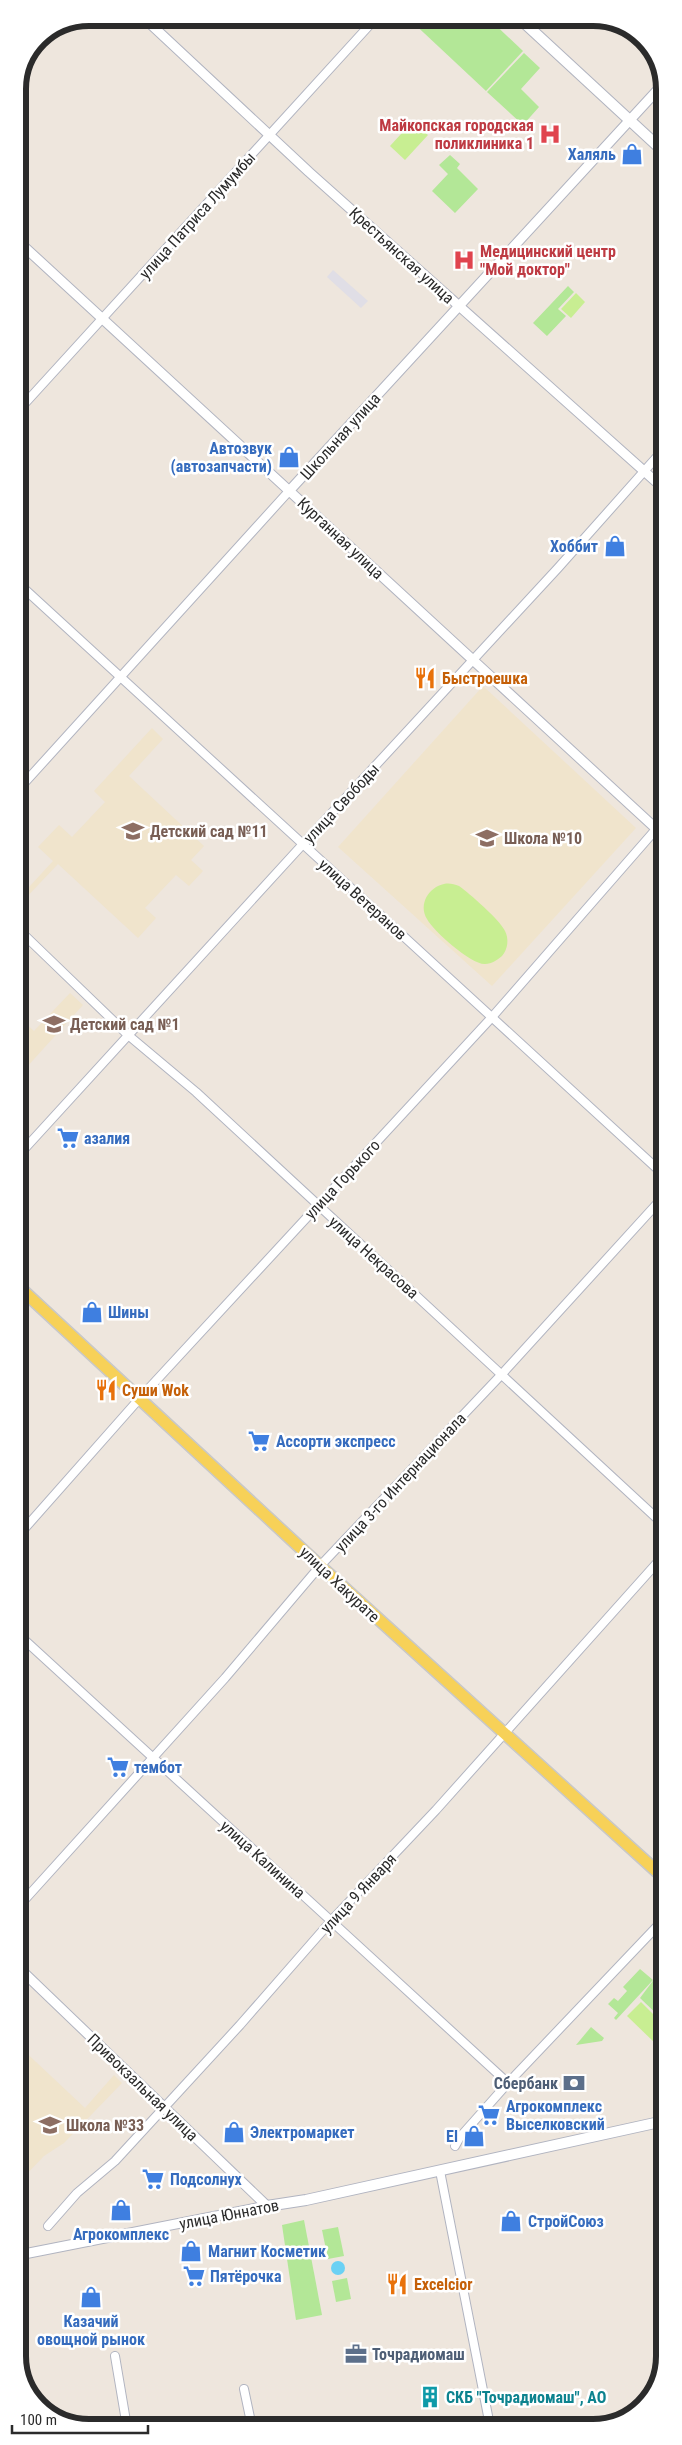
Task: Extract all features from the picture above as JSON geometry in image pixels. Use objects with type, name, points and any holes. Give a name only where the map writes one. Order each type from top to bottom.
[{"type":"main road","points":[[528,26],[656,144]]},
{"type":"main road","name":"улица Хакурате","points":[[26,1293],[320,1566],[656,1871]]},
{"type":"main road","name":"улица Юннатов","points":[[267,2206],[306,2200],[656,2123]]},
{"type":"street","name":"Крестьянская улица","points":[[153,26],[269,134],[656,482]]},
{"type":"street","name":"улица Патриса Лумумбы","points":[[26,402],[369,26]]},
{"type":"street","name":"Школьная улица","points":[[26,781],[458,305],[656,92]]},
{"type":"street","name":"Курганная улица","points":[[26,249],[102,321],[290,490],[656,829]]},
{"type":"street","name":"улица Свободы","points":[[26,1147],[656,458]]},
{"type":"street","name":"улица Ветеранов","points":[[26,590],[656,1167]]},
{"type":"street","name":"улица Горького","points":[[26,1527],[140,1398],[493,1016],[656,829]]},
{"type":"street","name":"улица Некрасова","points":[[26,937],[128,1035],[196,1092],[656,1518]]},
{"type":"street","name":"улица 3-го Интернационала","points":[[26,1898],[153,1758],[320,1566],[502,1374],[656,1205]]},
{"type":"street","name":"улица 9 Января","points":[[48,2226],[77,2193],[115,2161],[240,2025],[331,1921],[436,1810],[656,1565]]},
{"type":"street","name":"улица Калинина","points":[[26,1641],[508,2083]]},
{"type":"street","points":[[455,2146],[508,2083],[656,1927]]},
{"type":"street","name":"Привокзальная улица","points":[[26,1975],[267,2206]]},
{"type":"street","points":[[440,2171],[489,2419]]},
{"type":"street","name":"улица Юннатов","points":[[26,2254],[267,2206]]},
{"type":"street","points":[[114,2356],[126,2419]]},
{"type":"street","points":[[244,2389],[250,2419]]},
{"type":"shaded area","points":[[333,270],[368,301],[361,308],[327,277]]},
{"type":"shaded area","name":"Школа №10","points":[[483,686],[636,828],[492,986],[338,847]]},
{"type":"shaded area","name":"Детский сад №11","points":[[152,728],[163,739],[129,776],[204,846],[191,860],[203,871],[189,886],[176,875],[145,908],[156,918],[138,938],[58,864],[26,898],[26,890],[53,861],[38,847],[59,825],[72,837],[105,802],[94,791]]},
{"type":"shaded area","name":"Детский сад №1","points":[[70,993],[83,1005],[26,1068],[26,1024],[34,1031]]},
{"type":"shaded area","name":"Школа №33","points":[[26,2053],[85,2108],[114,2075],[122,2083],[64,2143],[44,2156],[26,2175]]},
{"type":"green space","points":[[417,26],[496,26],[523,51],[486,91]]},
{"type":"green space","points":[[524,53],[540,68],[521,89],[539,107],[523,125],[487,92]]},
{"type":"green space","points":[[412,122],[428,135],[405,160],[390,146]]},
{"type":"green space","points":[[450,155],[460,164],[457,168],[478,189],[455,213],[432,191],[448,174],[439,165]]},
{"type":"green space","points":[[568,286],[574,292],[558,309],[566,316],[547,336],[533,323]]},
{"type":"green space","points":[[576,293],[585,302],[571,318],[561,309]]},
{"type":"green space","points":[[444,884],[459,886],[484,907],[502,926],[507,937],[507,944],[502,956],[492,963],[479,963],[453,946],[431,924],[425,913],[424,902],[430,892]]},
{"type":"green space","points":[[640,1969],[653,1980],[616,2020],[614,2018],[618,2013],[608,2004],[614,1998],[618,2001],[627,1991],[623,1987]]},
{"type":"green space","points":[[656,1977],[656,2013],[640,1998]]},
{"type":"green space","points":[[641,2002],[656,2017],[656,2044],[627,2016]]},
{"type":"green space","points":[[591,2027],[604,2038],[602,2041],[576,2045]]},
{"type":"green space","points":[[304,2220],[322,2315],[296,2320],[282,2225]]},
{"type":"green space","points":[[338,2227],[344,2256],[328,2259],[322,2230]]},
{"type":"green space","points":[[347,2278],[351,2299],[336,2302],[332,2281]]},
{"type":"water","points":[[335,2261],[341,2261],[345,2268],[341,2275],[335,2275],[331,2271],[331,2265]]},
{"type":"place","name":"Майкопская городская поликлиника 1","points":[[550,134]]},
{"type":"place","name":"Халяль","points":[[632,154]]},
{"type":"place","name":"Медицинский центр \"Мой доктор\"","points":[[464,260]]},
{"type":"place","name":"Автозвук (автозапчасти)","points":[[289,457]]},
{"type":"place","name":"Хоббит","points":[[615,546]]},
{"type":"place","name":"Быстроешка","points":[[425,678]]},
{"type":"place","name":"Детский сад №11","points":[[133,831]]},
{"type":"place","name":"Школа №10","points":[[487,838]]},
{"type":"place","name":"Детский сад №1","points":[[54,1024]]},
{"type":"place","name":"азалия","points":[[68,1138]]},
{"type":"place","name":"Шины","points":[[92,1312]]},
{"type":"place","name":"Суши Wok","points":[[106,1390]]},
{"type":"place","name":"Ассорти экспресс","points":[[259,1441]]},
{"type":"place","name":"тембот","points":[[118,1767]]},
{"type":"place","name":"Сбербанк","points":[[574,2083]]},
{"type":"place","name":"Агрокомплекс Выселковский","points":[[489,2115]]},
{"type":"place","name":"Школа №33","points":[[50,2125]]},
{"type":"place","name":"Электромаркет","points":[[234,2132]]},
{"type":"place","name":"El","points":[[474,2136]]},
{"type":"place","name":"Подсолнух","points":[[153,2179]]},
{"type":"place","name":"Агрокомплекс","points":[[121,2210]]},
{"type":"place","name":"СтройСоюз","points":[[511,2221]]},
{"type":"place","name":"Магнит Косметик","points":[[191,2251]]},
{"type":"place","name":"Пятёрочка","points":[[194,2276]]},
{"type":"place","name":"Excelcior","points":[[397,2284]]},
{"type":"place","name":"Казачий овощной рынок","points":[[91,2297]]},
{"type":"place","name":"Точрадиомаш","points":[[356,2354]]},
{"type":"place","name":"СКБ \"Точрадиомаш\", АО","points":[[430,2397]]}]
